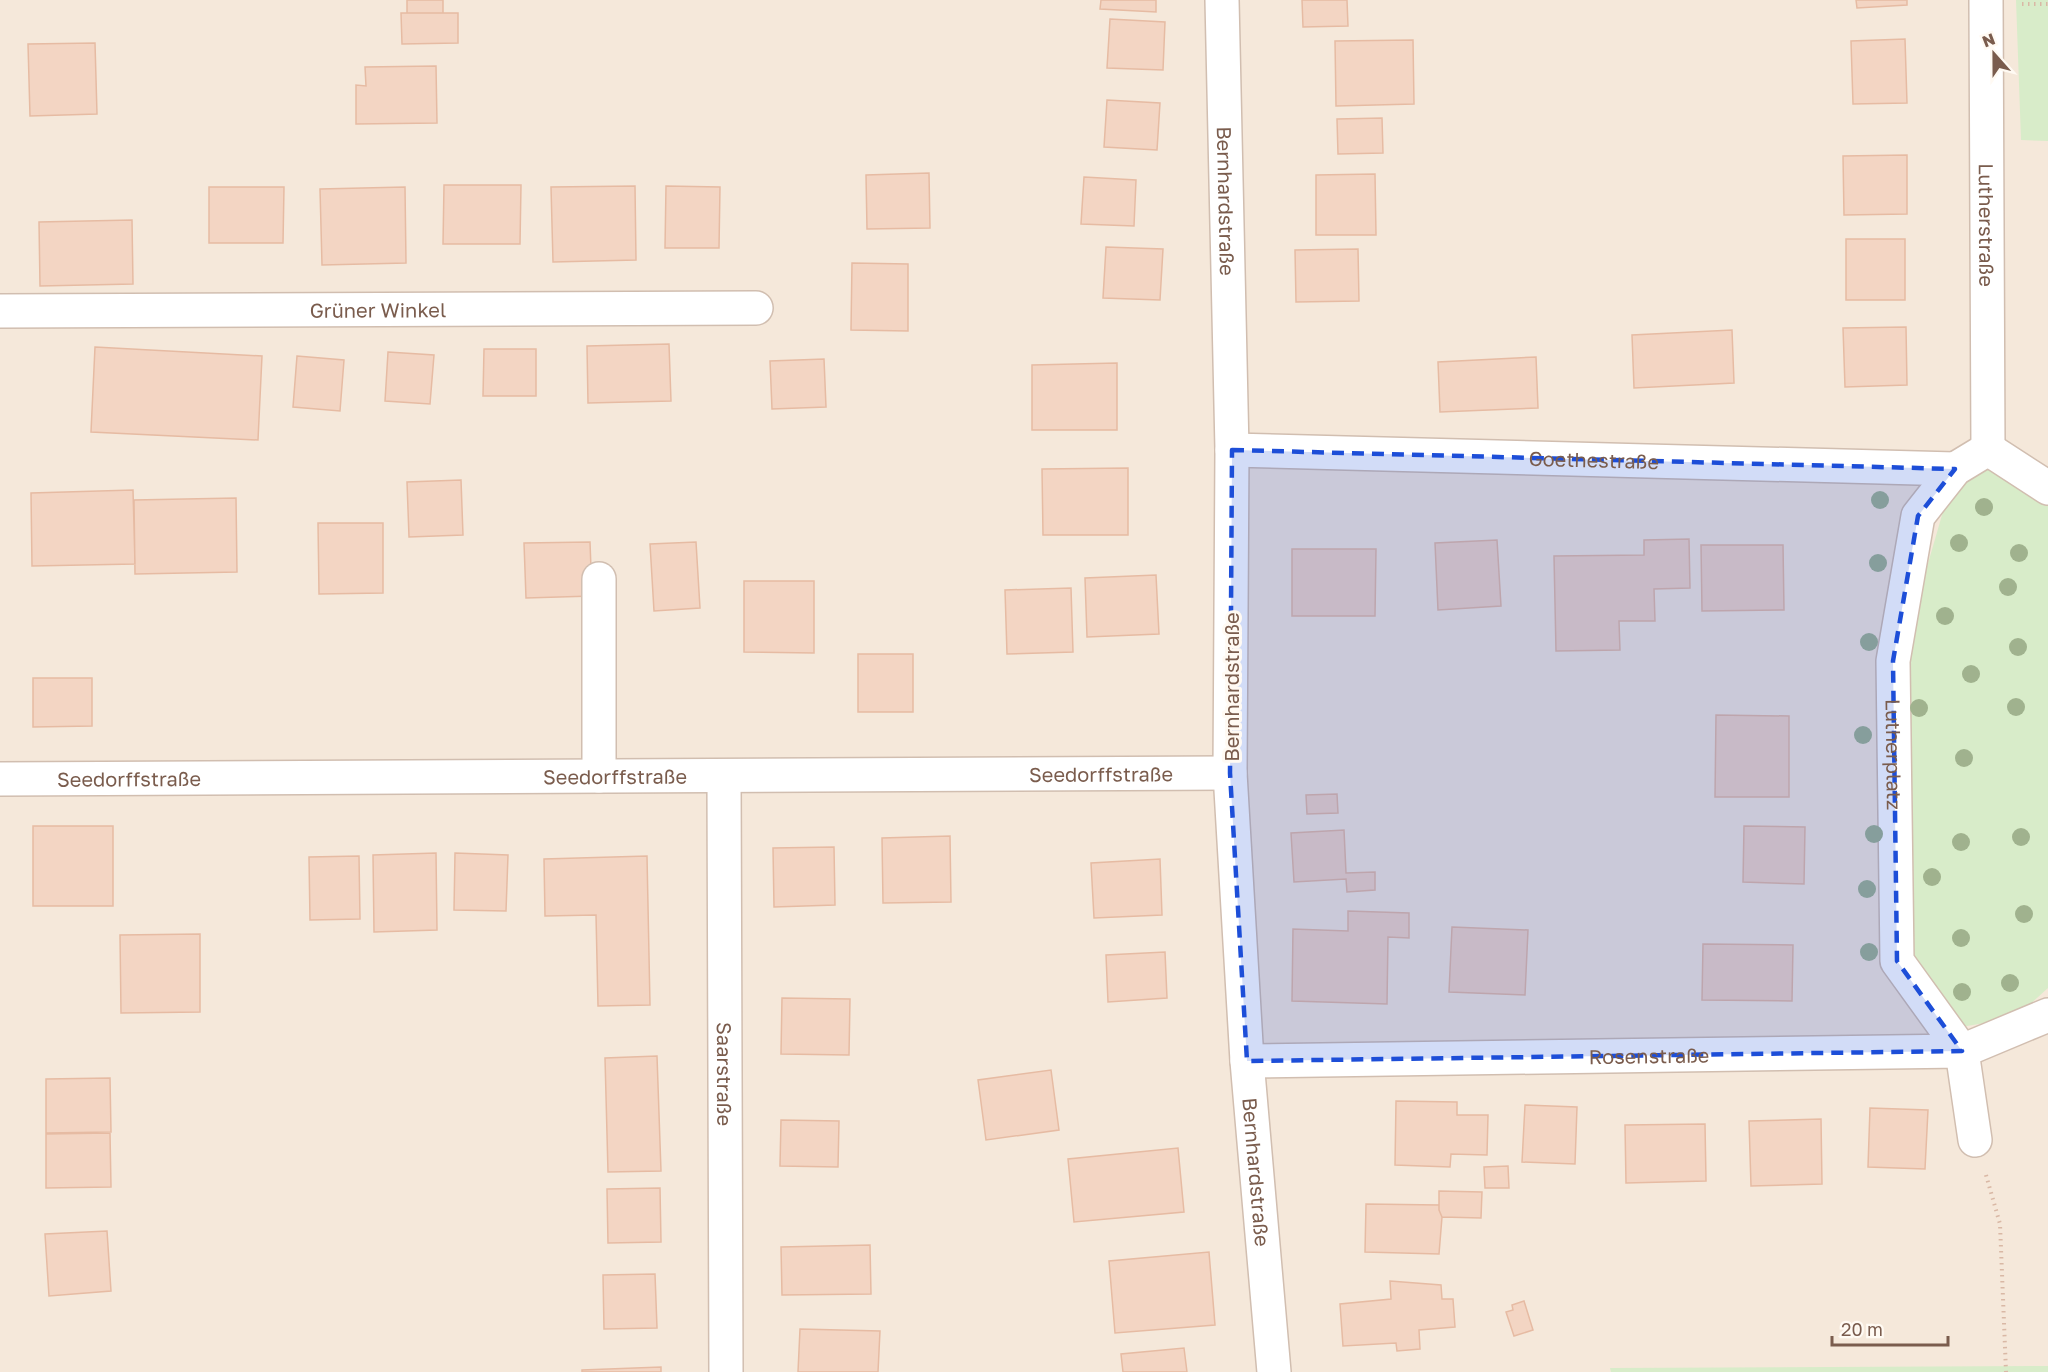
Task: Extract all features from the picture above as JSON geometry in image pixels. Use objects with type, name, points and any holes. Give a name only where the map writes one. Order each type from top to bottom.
[{"type":"street","name":"Bernhardstraße","points":[[1222,0],[1232,450],[1230,773],[1247,1061],[1274,1372]]},
{"type":"street","name":"Lutherstraße","points":[[1986,0],[1988,449]]},
{"type":"street","name":"Grüner Winkel","points":[[0,311],[756,308]]},
{"type":"street","name":"Lutherplatz","points":[[1962,1051],[1897,961],[1893,661],[1918,516],[1954,468],[1988,449]]},
{"type":"street","points":[[1988,449],[2048,488]]},
{"type":"street","name":"Goethestraße","points":[[1232,450],[1954,468]]},
{"type":"street","points":[[598,777],[599,579]]},
{"type":"street","name":"Seedorffstraße","points":[[0,779],[1230,773]]},
{"type":"street","name":"Saarstraße","points":[[724,776],[726,1372]]},
{"type":"street","points":[[1976,1140],[1962,1051],[2048,1015]]},
{"type":"street","name":"Rosenstraße","points":[[1247,1061],[1962,1051]]},
{"type":"path","points":[[1976,1140],[2000,1224],[2006,1372]]},
{"type":"highlighted area","points":[[1232,450],[1955,469],[1918,516],[1893,661],[1897,961],[1962,1051],[1247,1061],[1230,773]]},
{"type":"shaded area","points":[[0,0],[2048,0],[2048,1372],[0,1372]]},
{"type":"green space","points":[[2016,0],[2048,0],[2048,141],[2021,140]]},
{"type":"green space","points":[[1985,460],[2048,503],[2048,988],[2015,1018],[1955,1028],[1903,954],[1900,660],[1951,484]]},
{"type":"green space","points":[[2048,1366],[2048,1372],[1611,1372],[1610,1368]]},
{"type":"building","points":[[407,0],[443,0],[443,13],[407,13]]},
{"type":"building","points":[[1101,0],[1156,0],[1156,12],[1100,9]]},
{"type":"building","points":[[1302,0],[1347,0],[1348,26],[1303,27]]},
{"type":"building","points":[[1856,0],[1907,0],[1907,5],[1857,8]]},
{"type":"building","points":[[401,13],[458,13],[458,43],[402,44]]},
{"type":"building","points":[[1110,19],[1165,22],[1163,70],[1107,68]]},
{"type":"building","points":[[1905,39],[1907,103],[1853,104],[1851,41]]},
{"type":"building","points":[[1413,40],[1414,104],[1336,106],[1335,41]]},
{"type":"building","points":[[95,43],[97,114],[30,116],[28,44]]},
{"type":"building","points":[[436,66],[437,123],[356,124],[356,85],[366,86],[365,67]]},
{"type":"building","points":[[1107,100],[1160,103],[1157,150],[1104,147]]},
{"type":"building","points":[[1382,118],[1383,153],[1338,154],[1337,119]]},
{"type":"building","points":[[1907,155],[1907,214],[1844,215],[1843,156]]},
{"type":"building","points":[[929,173],[930,228],[867,229],[866,175]]},
{"type":"building","points":[[1375,174],[1376,235],[1316,235],[1316,175]]},
{"type":"building","points":[[1084,177],[1136,180],[1134,226],[1081,224]]},
{"type":"building","points":[[444,185],[521,185],[520,244],[443,244]]},
{"type":"building","points":[[635,186],[636,260],[553,262],[551,187]]},
{"type":"building","points":[[666,186],[720,187],[719,248],[665,248]]},
{"type":"building","points":[[209,187],[284,187],[283,243],[209,243]]},
{"type":"building","points":[[405,187],[406,263],[322,265],[320,189]]},
{"type":"building","points":[[132,220],[133,284],[40,286],[39,222]]},
{"type":"building","points":[[1846,239],[1905,239],[1905,300],[1846,300]]},
{"type":"building","points":[[1106,247],[1163,249],[1160,300],[1103,298]]},
{"type":"building","points":[[1358,249],[1359,301],[1296,302],[1295,250]]},
{"type":"building","points":[[852,263],[908,264],[908,331],[851,330]]},
{"type":"building","points":[[1906,327],[1907,385],[1845,387],[1843,328]]},
{"type":"building","points":[[1732,330],[1734,383],[1634,388],[1632,335]]},
{"type":"building","points":[[669,344],[671,401],[588,403],[587,346]]},
{"type":"building","points":[[95,347],[262,356],[258,440],[91,432]]},
{"type":"building","points":[[484,349],[536,349],[536,396],[483,396]]},
{"type":"building","points":[[388,352],[434,355],[430,404],[385,401]]},
{"type":"building","points":[[297,356],[344,360],[340,411],[293,407]]},
{"type":"building","points":[[1536,357],[1538,408],[1440,412],[1438,362]]},
{"type":"building","points":[[824,359],[826,407],[772,409],[770,361]]},
{"type":"building","points":[[1117,363],[1117,430],[1032,430],[1032,365]]},
{"type":"building","points":[[1128,468],[1128,535],[1043,535],[1042,469]]},
{"type":"building","points":[[461,480],[463,535],[409,537],[407,482]]},
{"type":"building","points":[[133,490],[135,564],[32,566],[31,493]]},
{"type":"building","points":[[236,498],[237,572],[135,574],[134,500]]},
{"type":"building","points":[[318,523],[383,523],[383,593],[319,594]]},
{"type":"building","points":[[1689,539],[1690,588],[1654,589],[1655,621],[1619,621],[1620,650],[1556,651],[1554,556],[1644,555],[1644,540]]},
{"type":"building","points":[[1497,540],[1501,606],[1438,610],[1435,543]]},
{"type":"building","points":[[590,542],[592,596],[526,598],[524,543]]},
{"type":"building","points":[[696,542],[700,608],[654,611],[650,544]]},
{"type":"building","points":[[1701,545],[1783,545],[1784,610],[1702,611]]},
{"type":"building","points":[[1292,549],[1376,549],[1375,616],[1292,616]]},
{"type":"building","points":[[1156,575],[1159,634],[1087,637],[1085,578]]},
{"type":"building","points":[[744,581],[814,581],[814,653],[744,652]]},
{"type":"building","points":[[1071,588],[1073,652],[1007,654],[1005,590]]},
{"type":"building","points":[[858,654],[913,654],[913,712],[858,712]]},
{"type":"building","points":[[33,678],[92,678],[92,726],[33,727]]},
{"type":"building","points":[[1716,715],[1789,716],[1789,797],[1715,797]]},
{"type":"building","points":[[1337,794],[1338,813],[1307,814],[1306,795]]},
{"type":"building","points":[[33,826],[113,826],[113,906],[33,906]]},
{"type":"building","points":[[1744,826],[1805,827],[1804,884],[1743,882]]},
{"type":"building","points":[[1344,830],[1346,873],[1375,872],[1375,890],[1347,892],[1346,879],[1294,882],[1291,833]]},
{"type":"building","points":[[950,836],[951,902],[883,903],[882,838]]},
{"type":"building","points":[[834,847],[835,905],[774,907],[773,848]]},
{"type":"building","points":[[436,853],[437,930],[374,932],[373,855]]},
{"type":"building","points":[[455,853],[508,855],[506,911],[454,910]]},
{"type":"building","points":[[359,856],[360,919],[310,920],[309,857]]},
{"type":"building","points":[[647,856],[650,1005],[598,1006],[596,915],[545,916],[544,859]]},
{"type":"building","points":[[1160,859],[1162,915],[1094,918],[1091,863]]},
{"type":"building","points":[[1348,911],[1409,913],[1409,938],[1388,937],[1387,1004],[1292,1001],[1293,929],[1348,931]]},
{"type":"building","points":[[1452,927],[1528,930],[1525,995],[1449,992]]},
{"type":"building","points":[[200,934],[200,1012],[121,1013],[120,935]]},
{"type":"building","points":[[1703,944],[1793,945],[1792,1001],[1702,1000]]},
{"type":"building","points":[[1165,952],[1167,998],[1108,1002],[1106,955]]},
{"type":"building","points":[[782,998],[850,999],[849,1055],[781,1054]]},
{"type":"building","points":[[657,1056],[661,1171],[608,1172],[605,1058]]},
{"type":"building","points":[[1051,1070],[1059,1130],[986,1140],[978,1080]]},
{"type":"building","points":[[110,1078],[111,1132],[46,1133],[46,1079]]},
{"type":"building","points":[[1396,1101],[1457,1102],[1457,1115],[1488,1115],[1487,1155],[1451,1154],[1450,1167],[1395,1165]]},
{"type":"building","points":[[1525,1105],[1577,1107],[1575,1164],[1522,1162]]},
{"type":"building","points":[[1870,1108],[1928,1110],[1925,1169],[1868,1167]]},
{"type":"building","points":[[1821,1119],[1822,1184],[1751,1186],[1749,1121]]},
{"type":"building","points":[[781,1120],[839,1121],[838,1167],[780,1166]]},
{"type":"building","points":[[1705,1124],[1706,1181],[1626,1183],[1625,1125]]},
{"type":"building","points":[[110,1133],[111,1187],[46,1188],[46,1134]]},
{"type":"building","points":[[1178,1148],[1184,1212],[1074,1222],[1068,1159]]},
{"type":"building","points":[[1508,1166],[1509,1188],[1485,1188],[1484,1167]]},
{"type":"building","points":[[660,1188],[661,1242],[608,1243],[607,1189]]},
{"type":"building","points":[[1439,1191],[1482,1192],[1481,1218],[1442,1217],[1439,1210]]},
{"type":"building","points":[[1366,1204],[1439,1205],[1442,1217],[1439,1254],[1365,1252]]},
{"type":"building","points":[[107,1231],[111,1291],[49,1296],[45,1234]]},
{"type":"building","points":[[870,1245],[871,1294],[782,1295],[781,1247]]},
{"type":"building","points":[[1209,1252],[1215,1325],[1115,1333],[1109,1261]]},
{"type":"building","points":[[655,1274],[657,1328],[604,1329],[603,1275]]},
{"type":"building","points":[[1390,1281],[1441,1285],[1442,1299],[1453,1299],[1455,1327],[1419,1330],[1420,1349],[1397,1351],[1396,1343],[1343,1346],[1340,1304],[1391,1299]]},
{"type":"building","points":[[1524,1301],[1533,1330],[1514,1336],[1506,1312],[1513,1310],[1512,1305]]},
{"type":"building","points":[[800,1329],[880,1331],[878,1372],[798,1372]]},
{"type":"building","points":[[1184,1348],[1187,1372],[1123,1372],[1121,1354]]},
{"type":"building","points":[[661,1367],[661,1372],[582,1372],[582,1370]]}]
